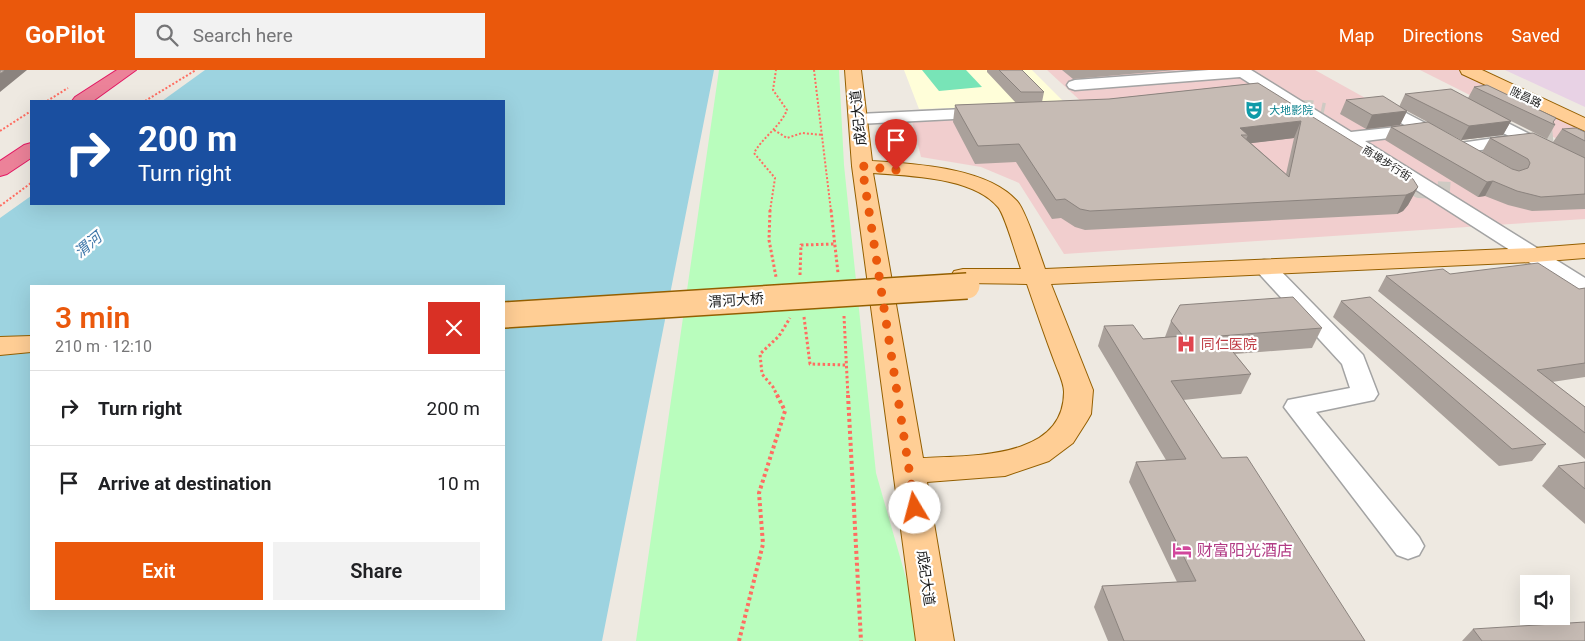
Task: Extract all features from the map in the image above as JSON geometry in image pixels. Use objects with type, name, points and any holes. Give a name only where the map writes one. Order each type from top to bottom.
[{"type":"highway","points":[[83,100],[135,73]]},
{"type":"highway","points":[[104,100],[135,73]]},
{"type":"highway","points":[[0,155],[30,135]]},
{"type":"highway","points":[[0,170],[30,150]]},
{"type":"main road","name":"成纪大道","points":[[853,70],[862,166],[935,641]]},
{"type":"main road","name":"陇昌路","points":[[1468,70],[1585,125]]},
{"type":"main road","name":"陇昌路","points":[[1480,70],[1585,118]]},
{"type":"main road","points":[[862,166],[945,174],[972,181],[994,192],[1009,205],[1079,390],[1076,414],[1062,436],[1038,453],[1005,464],[910,470]]},
{"type":"main road","points":[[965,281],[1534,256],[1585,251]]},
{"type":"main road","name":"渭河大桥","points":[[505,303],[965,281]]},
{"type":"main road","name":"渭河大桥","points":[[505,315],[965,281]]},
{"type":"main road","points":[[0,333],[30,331]]},
{"type":"main road","points":[[0,346],[30,344]]},
{"type":"street","points":[[1074,85],[1241,71]]},
{"type":"street","name":"商埠步行街","points":[[1241,71],[1585,288]]},
{"type":"street","points":[[1243,94],[1272,91]]},
{"type":"street","points":[[1461,105],[1532,139],[1585,168]]},
{"type":"street","points":[[1385,107],[1485,163]]},
{"type":"street","points":[[858,118],[1006,113]]},
{"type":"street","points":[[1348,138],[1424,129]]},
{"type":"street","points":[[1566,134],[1585,132]]},
{"type":"street","points":[[1458,148],[1532,139]]},
{"type":"street","points":[[1264,267],[1354,361],[1365,394],[1296,407],[1408,546]]},
{"type":"path","points":[[147,100],[196,70]]},
{"type":"path","points":[[776,70],[773,90],[787,110],[785,119],[757,146],[754,153],[775,178],[769,212],[771,262],[779,285]]},
{"type":"path","points":[[814,70],[839,280]]},
{"type":"path","points":[[0,130],[30,112]]},
{"type":"path","points":[[774,130],[784,138],[791,139],[800,133],[822,135]]},
{"type":"path","points":[[0,206],[30,184]]},
{"type":"path","points":[[792,275],[800,274],[801,245],[835,244]]},
{"type":"path","points":[[776,276],[784,276]]},
{"type":"path","points":[[843,308],[861,641]]},
{"type":"path","points":[[803,309],[810,364],[847,366]]},
{"type":"path","points":[[738,641],[763,544],[759,494],[785,411],[773,388],[762,374],[760,354],[779,336],[791,320],[788,312]]},
{"type":"shaded area","points":[[904,70],[1032,70],[1067,105],[919,109]]},
{"type":"shaded area","points":[[1047,70],[1315,70],[1527,188],[1585,188],[1585,219],[1064,254],[1019,183],[981,167],[921,157],[910,113],[1085,105]]},
{"type":"shaded area","points":[[1420,70],[1464,70],[1585,129],[1585,153]]},
{"type":"shaded area","points":[[1505,70],[1585,70],[1585,107]]},
{"type":"green space","points":[[719,70],[839,70],[844,165],[876,473],[924,641],[636,641]]},
{"type":"green space","points":[[922,70],[966,70],[982,87],[939,91]]},
{"type":"water","name":"渭河","points":[[205,70],[714,70],[602,641],[0,641],[0,218],[30,197],[30,205],[505,205],[505,100],[163,100]]},
{"type":"building","points":[[999,70],[1022,70],[1044,92],[1021,92]]},
{"type":"building","points":[[1258,83],[1413,179],[1418,187],[1406,195],[1090,211],[1080,209],[1065,199],[1056,200],[1019,144],[978,146],[955,105],[1109,99]],"holes":[[[1301,121],[1289,177],[1241,135],[1248,135],[1240,128]]]},
{"type":"building","points":[[1487,85],[1556,118],[1553,122],[1555,125],[1474,87]]},
{"type":"building","points":[[1451,89],[1511,121],[1469,126],[1405,94]]},
{"type":"building","points":[[1383,96],[1407,111],[1372,115],[1346,100]]},
{"type":"building","points":[[1428,122],[1512,169],[1519,171],[1528,168],[1530,163],[1528,159],[1490,138],[1533,133],[1585,158],[1585,194],[1541,197],[1517,191],[1493,181],[1487,182],[1391,127]]},
{"type":"building","points":[[1576,128],[1585,132],[1585,141],[1562,129]]},
{"type":"building","points":[[1538,263],[1579,289],[1585,288],[1585,363],[1537,370],[1585,407],[1585,433],[1386,276],[1443,269],[1450,274]]},
{"type":"building","points":[[1293,297],[1322,328],[1220,336],[1251,374],[1171,381],[1222,458],[1247,457],[1365,641],[1124,641],[1102,586],[1196,581],[1136,462],[1186,459],[1104,326],[1133,325],[1143,339],[1183,336],[1171,321],[1180,305]]},
{"type":"building","points":[[1370,297],[1546,444],[1512,449],[1341,301]]},
{"type":"building","points":[[1585,462],[1585,489],[1558,466]]},
{"type":"building","points":[[1585,622],[1585,641],[1482,641],[1473,629],[1570,625],[1570,623]]},
{"type":"tunnel","points":[[1294,109],[1310,109],[1324,112]]},
{"type":"tunnel","points":[[1535,138],[1556,136]]},
{"type":"tunnel","points":[[1412,184],[1419,189],[1450,191]]},
{"type":"place","name":"大地影院","points":[[1254,110]]},
{"type":"place","name":"同仁医院","points":[[1186,344]]},
{"type":"place","name":"财富阳光酒店","points":[[1182,550]]},
{"type":"route","points":[[896,170],[862,166],[915,508]]}]
